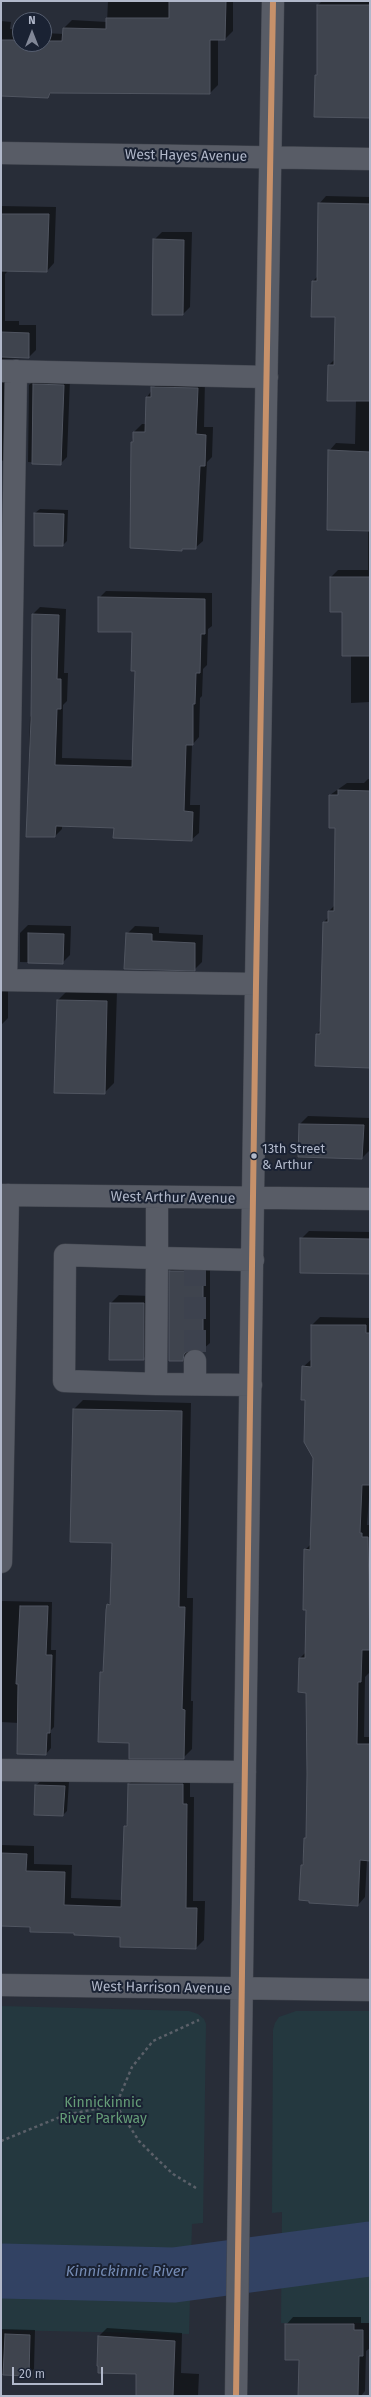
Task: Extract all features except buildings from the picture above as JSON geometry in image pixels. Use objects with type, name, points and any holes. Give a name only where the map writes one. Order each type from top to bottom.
[{"type":"street","points":[[236,2396],[256,984],[273,1]]},
{"type":"street","name":"West Hayes Avenue","points":[[1,153],[370,159]]},
{"type":"street","points":[[256,984],[4,980],[8,371],[267,377]]},
{"type":"street","points":[[1,1562],[4,1195]]},
{"type":"street","name":"West Arthur Avenue","points":[[4,1195],[254,1199],[370,1198]]},
{"type":"street","points":[[156,1384],[157,1198]]},
{"type":"street","points":[[251,1385],[64,1381],[65,1255],[157,1258],[195,1261],[253,1260]]},
{"type":"street","points":[[195,1361],[195,1384]]},
{"type":"street","points":[[1,1770],[245,1772]]},
{"type":"street","name":"West Harrison Avenue","points":[[1,1985],[370,1990]]},
{"type":"path","points":[[116,2105],[132,2067],[153,2041],[199,2020]]},
{"type":"path","points":[[1,2141],[65,2115],[116,2105]]},
{"type":"path","points":[[116,2105],[139,2141],[173,2174],[196,2188]]},
{"type":"green space","name":"Kinnickinnic River Parkway","points":[[1,2006],[189,2011],[198,2014],[204,2019],[206,2024],[203,2223],[192,2224],[189,2334],[1,2330]]},
{"type":"green space","points":[[296,2011],[370,2011],[370,2323],[281,2323],[282,2212],[272,2213],[273,2030],[279,2017]]},
{"type":"waterway","name":"Kinnickinnic River","points":[[1,2271],[174,2275],[370,2249]]},
{"type":"tunnel","points":[[195,1264],[195,1361]]},
{"type":"transit line","points":[[236,2396],[256,984],[273,1]]},
{"type":"place","name":"13th Street & Arthur","points":[[254,1156]]}]
